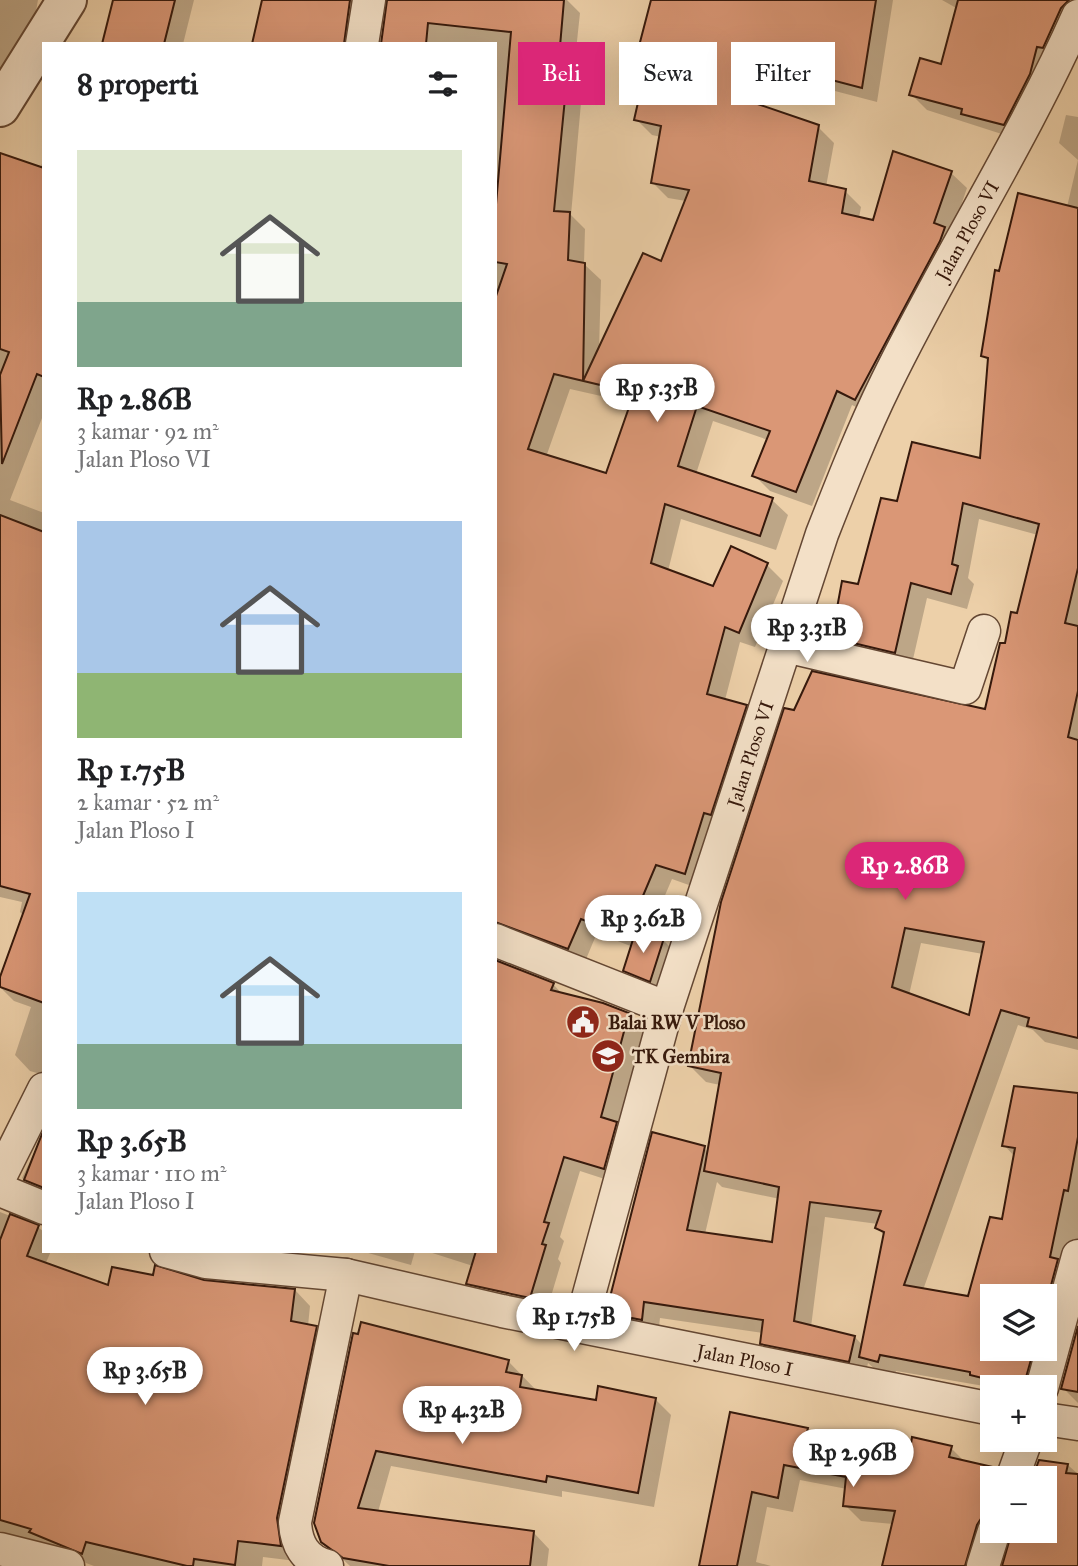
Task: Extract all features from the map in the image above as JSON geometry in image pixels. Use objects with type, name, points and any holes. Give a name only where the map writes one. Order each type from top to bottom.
[{"type":"street","points":[[0,107],[67,0]]},
{"type":"street","points":[[362,42],[369,0]]},
{"type":"street","name":"Jalan Ploso VI","points":[[577,1326],[585,1308],[667,1008],[822,534],[866,424],[1004,166],[1078,16]]},
{"type":"street","points":[[785,646],[965,688],[984,631]]},
{"type":"street","points":[[497,941],[667,1008]]},
{"type":"street","points":[[0,1177],[42,1092]]},
{"type":"street","points":[[0,1190],[42,1207]]},
{"type":"street","name":"Jalan Ploso I","points":[[173,1253],[206,1262],[346,1275],[577,1326],[980,1407]]},
{"type":"street","points":[[1046,1375],[1078,1256]]},
{"type":"street","points":[[327,1566],[313,1560],[302,1549],[295,1522],[346,1275]]},
{"type":"street","points":[[1057,1421],[1078,1424]]},
{"type":"street","points":[[983,1566],[990,1543]]},
{"type":"street","points":[[0,1549],[68,1566]]},
{"type":"building","points":[[113,0],[175,0],[164,42],[102,42]]},
{"type":"building","points":[[262,0],[350,0],[344,42],[252,42]]},
{"type":"building","points":[[387,0],[564,0],[560,42],[518,42],[518,105],[564,105],[554,211],[570,212],[568,260],[585,263],[583,381],[643,253],[661,261],[689,190],[651,183],[661,126],[634,120],[637,105],[717,105],[717,42],[640,42],[651,0],[876,0],[862,88],[835,81],[835,42],[731,42],[731,105],[761,105],[819,125],[809,181],[846,189],[842,213],[873,220],[893,151],[952,171],[934,223],[945,227],[940,241],[855,400],[837,391],[796,492],[752,476],[770,431],[697,406],[678,466],[773,498],[760,536],[665,504],[651,563],[713,586],[731,546],[768,563],[739,633],[725,627],[707,694],[747,705],[711,815],[704,813],[685,874],[656,865],[626,936],[581,919],[568,949],[497,923],[497,293],[507,264],[497,262],[497,193],[511,32],[428,23],[426,42],[381,42]],"holes":[[[554,374],[634,393],[606,473],[528,449]]]},
{"type":"building","points":[[958,0],[1069,0],[1061,8],[1043,48],[1037,47],[1030,74],[1004,125],[961,114],[962,109],[909,95],[920,58],[941,64]]},
{"type":"building","points":[[0,153],[42,167],[42,376],[37,374],[2,464],[0,375],[9,352],[0,349]]},
{"type":"building","points":[[1018,193],[1078,208],[1078,568],[1065,623],[1078,626],[1078,691],[1068,737],[1078,740],[1078,1038],[1027,1026],[1029,1018],[1001,1010],[904,1285],[968,1296],[990,1217],[1002,1219],[1015,1148],[1002,1146],[1014,1086],[1078,1093],[1078,1137],[1068,1191],[1064,1190],[1050,1257],[1058,1259],[1051,1284],[980,1284],[980,1361],[1031,1361],[1027,1375],[980,1375],[980,1377],[970,1375],[970,1372],[880,1355],[878,1362],[859,1357],[884,1232],[875,1228],[881,1211],[810,1202],[794,1321],[855,1336],[849,1362],[760,1344],[763,1320],[644,1302],[642,1320],[606,1313],[652,1132],[705,1146],[687,1230],[772,1242],[779,1187],[704,1171],[721,1073],[688,1066],[721,902],[784,708],[794,710],[812,671],[985,709],[1000,643],[1005,643],[1011,612],[1017,613],[1039,524],[963,503],[952,564],[958,566],[951,594],[911,583],[895,653],[828,637],[832,618],[835,619],[842,581],[858,584],[881,498],[897,501],[912,442],[980,458],[988,358],[981,356],[995,270],[999,271]],"holes":[[[905,928],[984,942],[969,1015],[892,987]]]},
{"type":"building","points":[[0,515],[42,531],[42,1002],[0,987],[0,977],[30,894],[0,886]]},
{"type":"building","points":[[636,930],[664,938],[650,982],[623,971]]},
{"type":"building","points":[[497,961],[554,983],[551,990],[603,1003],[629,1013],[601,1117],[617,1122],[604,1169],[564,1157],[544,1222],[549,1223],[542,1244],[546,1245],[530,1298],[466,1284],[475,1253],[497,1253]]},
{"type":"building","points":[[42,1134],[42,1187],[24,1180]]},
{"type":"building","points":[[10,1214],[39,1225],[27,1256],[108,1285],[112,1267],[153,1275],[155,1265],[204,1280],[295,1289],[291,1321],[317,1326],[277,1518],[281,1546],[238,1541],[235,1565],[194,1559],[193,1566],[187,1566],[86,1542],[82,1554],[29,1532],[31,1529],[0,1520],[0,1240]]},
{"type":"building","points":[[361,1322],[509,1360],[506,1372],[522,1375],[520,1387],[596,1400],[598,1386],[656,1398],[638,1493],[547,1476],[546,1482],[376,1451],[358,1508],[534,1531],[530,1566],[389,1566],[343,1558],[321,1542],[314,1523],[353,1333],[358,1334]]},
{"type":"building","points":[[1078,1326],[1078,1392],[1061,1389]]},
{"type":"building","points":[[730,1412],[808,1428],[807,1432],[911,1444],[912,1437],[952,1446],[949,1457],[988,1466],[980,1466],[980,1520],[965,1566],[882,1566],[895,1511],[843,1506],[846,1477],[784,1465],[778,1498],[752,1492],[737,1566],[699,1566]]},
{"type":"building","points":[[1039,1460],[1068,1464],[1066,1473],[1078,1474],[1078,1566],[1002,1566],[1009,1543],[1057,1543],[1057,1466],[1037,1466]]},
{"type":"place","name":"Balai RW V Ploso","points":[[583,1022]]},
{"type":"place","name":"TK Gembira","points":[[608,1056]]}]
